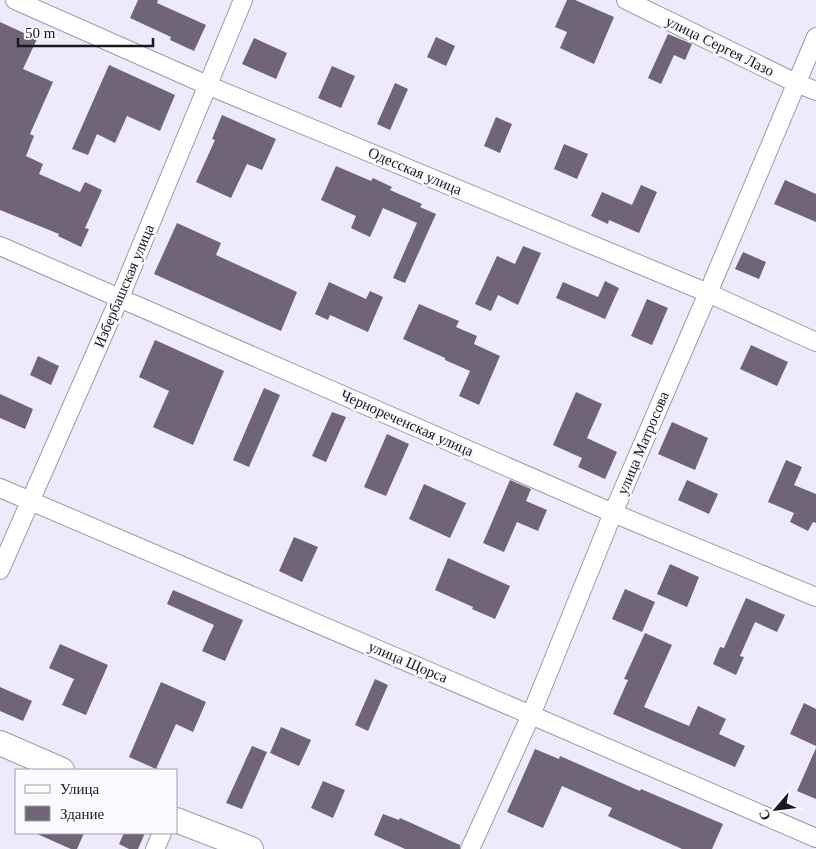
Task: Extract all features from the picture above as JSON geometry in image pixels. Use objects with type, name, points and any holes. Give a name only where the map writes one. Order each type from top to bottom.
[{"type":"street","name":"Одесская улица","points":[[15,0],[207,85],[708,293],[816,342]]},
{"type":"street","name":"Избербашская улица","points":[[0,570],[120,297],[243,0]]},
{"type":"street","name":"улица Сергея Лазо","points":[[626,0],[816,91]]},
{"type":"street","name":"улица Матросова","points":[[470,849],[531,715],[613,513],[816,37]]},
{"type":"street","name":"Чернореченская улица","points":[[0,246],[613,513],[816,597]]},
{"type":"street","name":"улица Щорса","points":[[0,488],[816,838]]},
{"type":"street","points":[[0,743],[60,769]]},
{"type":"street","points":[[178,821],[251,849]]},
{"type":"street","points":[[155,849],[162,834]]},
{"type":"building","points":[[138,0],[158,0],[157,3],[206,25],[194,51],[170,40],[171,37],[130,18]]},
{"type":"building","points":[[567,0],[575,0],[614,17],[594,64],[560,48],[567,32],[555,27]]},
{"type":"building","points":[[0,22],[37,39],[23,69],[53,82],[30,134],[34,136],[26,156],[43,164],[39,174],[80,192],[85,182],[102,190],[85,228],[89,229],[81,247],[58,236],[59,234],[0,210]]},
{"type":"building","points":[[668,34],[692,44],[685,60],[674,55],[661,84],[648,78]]},
{"type":"building","points":[[436,37],[455,46],[446,66],[427,57]]},
{"type":"building","points":[[254,38],[287,53],[276,79],[242,64]]},
{"type":"building","points":[[109,65],[175,95],[160,131],[127,116],[115,143],[97,134],[88,155],[72,149]]},
{"type":"building","points":[[332,66],[355,76],[341,108],[318,98]]},
{"type":"building","points":[[395,83],[408,89],[390,130],[377,124]]},
{"type":"building","points":[[222,115],[276,139],[262,170],[247,164],[231,198],[196,182],[215,140],[212,139]]},
{"type":"building","points":[[496,117],[512,124],[500,153],[484,146]]},
{"type":"building","points":[[564,144],[588,154],[577,179],[554,169]]},
{"type":"building","points":[[336,166],[371,181],[373,178],[392,187],[390,190],[422,204],[420,207],[436,214],[405,283],[393,278],[417,223],[383,208],[370,237],[351,228],[356,216],[321,200]]},
{"type":"building","points":[[785,180],[816,194],[816,222],[774,204]]},
{"type":"building","points":[[641,185],[657,192],[639,233],[609,220],[608,224],[591,216],[602,192],[632,205]]},
{"type":"building","points":[[177,223],[221,243],[216,255],[297,292],[281,331],[154,274]]},
{"type":"building","points":[[523,246],[541,253],[518,305],[498,295],[491,311],[475,304],[497,256],[515,264]]},
{"type":"building","points":[[743,252],[766,262],[759,279],[735,269]]},
{"type":"building","points":[[605,281],[619,288],[605,319],[556,298],[563,282],[598,297]]},
{"type":"building","points":[[329,282],[366,299],[370,291],[383,297],[368,332],[330,315],[328,320],[315,314]]},
{"type":"building","points":[[647,299],[668,308],[652,345],[631,336]]},
{"type":"building","points":[[419,304],[459,321],[456,327],[477,336],[474,344],[500,356],[479,405],[459,396],[470,371],[403,339]]},
{"type":"building","points":[[155,340],[224,371],[193,445],[153,427],[169,391],[139,377]]},
{"type":"building","points":[[751,345],[788,362],[777,386],[740,369]]},
{"type":"building","points":[[38,356],[59,366],[51,385],[30,375]]},
{"type":"building","points":[[264,388],[280,395],[249,467],[233,460]]},
{"type":"building","points":[[576,392],[602,404],[587,438],[617,452],[605,479],[578,467],[582,458],[553,445]]},
{"type":"building","points":[[0,394],[33,409],[25,429],[0,418]]},
{"type":"building","points":[[332,412],[346,417],[326,462],[312,456]]},
{"type":"building","points":[[672,422],[708,438],[695,470],[658,454]]},
{"type":"building","points":[[387,434],[409,444],[386,496],[364,487]]},
{"type":"building","points":[[786,460],[802,467],[794,485],[816,494],[816,523],[813,522],[808,531],[790,522],[794,513],[768,502]]},
{"type":"building","points":[[510,480],[531,489],[526,501],[547,510],[538,531],[517,522],[504,552],[483,543]]},
{"type":"building","points":[[687,480],[718,494],[709,514],[678,500]]},
{"type":"building","points":[[424,484],[466,503],[450,538],[409,519]]},
{"type":"building","points":[[294,537],[318,547],[302,582],[279,571]]},
{"type":"building","points":[[448,558],[510,586],[495,619],[435,590]]},
{"type":"building","points":[[670,564],[699,577],[687,607],[657,594]]},
{"type":"building","points":[[625,589],[655,602],[642,632],[612,619]]},
{"type":"building","points":[[173,590],[243,620],[225,661],[202,651],[214,625],[167,604]]},
{"type":"building","points":[[746,598],[785,615],[777,632],[755,622],[740,656],[744,657],[736,675],[713,664],[720,647],[724,648]]},
{"type":"building","points":[[645,633],[672,645],[644,707],[689,726],[698,706],[726,719],[719,734],[745,746],[735,767],[613,714],[628,680],[624,679]]},
{"type":"building","points":[[60,644],[108,665],[86,715],[62,705],[74,679],[49,668]]},
{"type":"building","points":[[375,679],[388,685],[368,731],[355,725]]},
{"type":"building","points":[[161,682],[206,702],[193,732],[176,724],[156,769],[129,757]]},
{"type":"building","points":[[0,687],[32,701],[23,721],[0,711]]},
{"type":"building","points":[[804,703],[816,709],[816,746],[790,734]]},
{"type":"building","points":[[281,727],[311,740],[299,766],[270,753]]},
{"type":"building","points":[[252,746],[267,752],[242,809],[226,803]]},
{"type":"building","points":[[816,748],[816,799],[797,791]]},
{"type":"building","points":[[535,749],[559,759],[560,756],[640,791],[641,789],[723,824],[712,849],[682,849],[608,816],[612,808],[562,786],[543,828],[507,812]]},
{"type":"building","points":[[323,781],[345,790],[333,818],[311,808]]},
{"type":"building","points":[[383,814],[399,820],[400,818],[460,845],[460,849],[405,849],[374,835]]},
{"type":"building","points":[[37,834],[84,834],[77,849],[71,849]]},
{"type":"building","points":[[124,834],[145,834],[138,849],[129,849],[119,844]]}]
